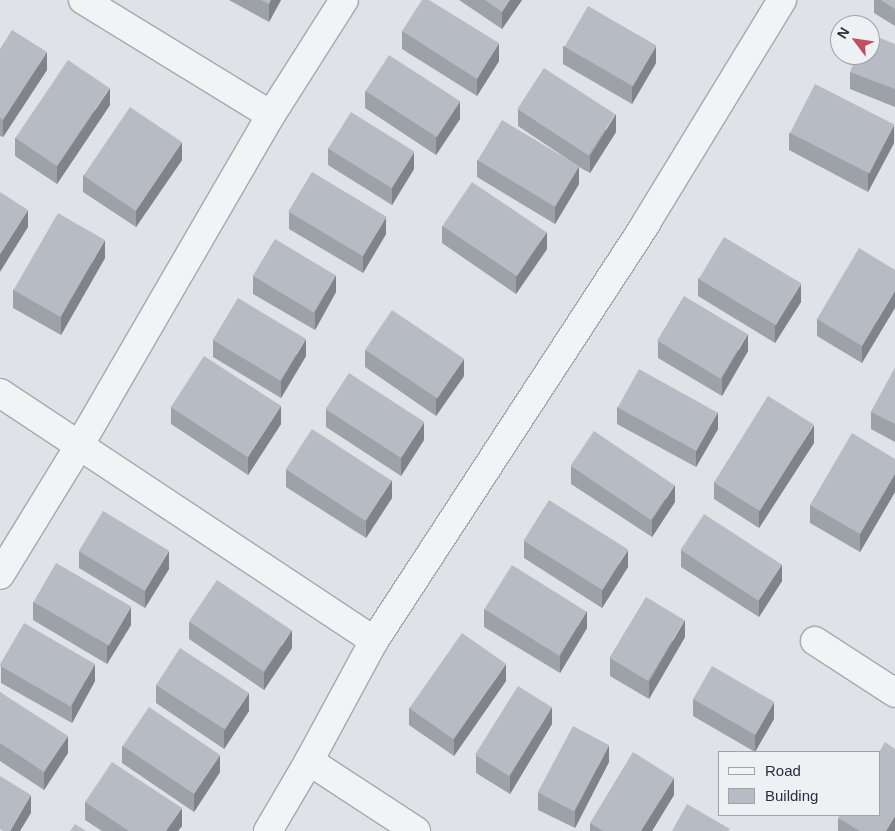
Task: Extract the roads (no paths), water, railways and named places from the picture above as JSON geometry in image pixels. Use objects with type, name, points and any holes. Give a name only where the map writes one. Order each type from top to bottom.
[{"type":"street","points":[[82,0],[271,115]]},
{"type":"street","points":[[0,575],[79,446],[271,115],[344,0]]},
{"type":"street","points":[[268,831],[309,761],[374,641],[646,223],[782,0]]},
{"type":"street","points":[[0,393],[374,641]]},
{"type":"street","points":[[815,641],[895,693]]},
{"type":"street","points":[[309,761],[416,831]]}]
